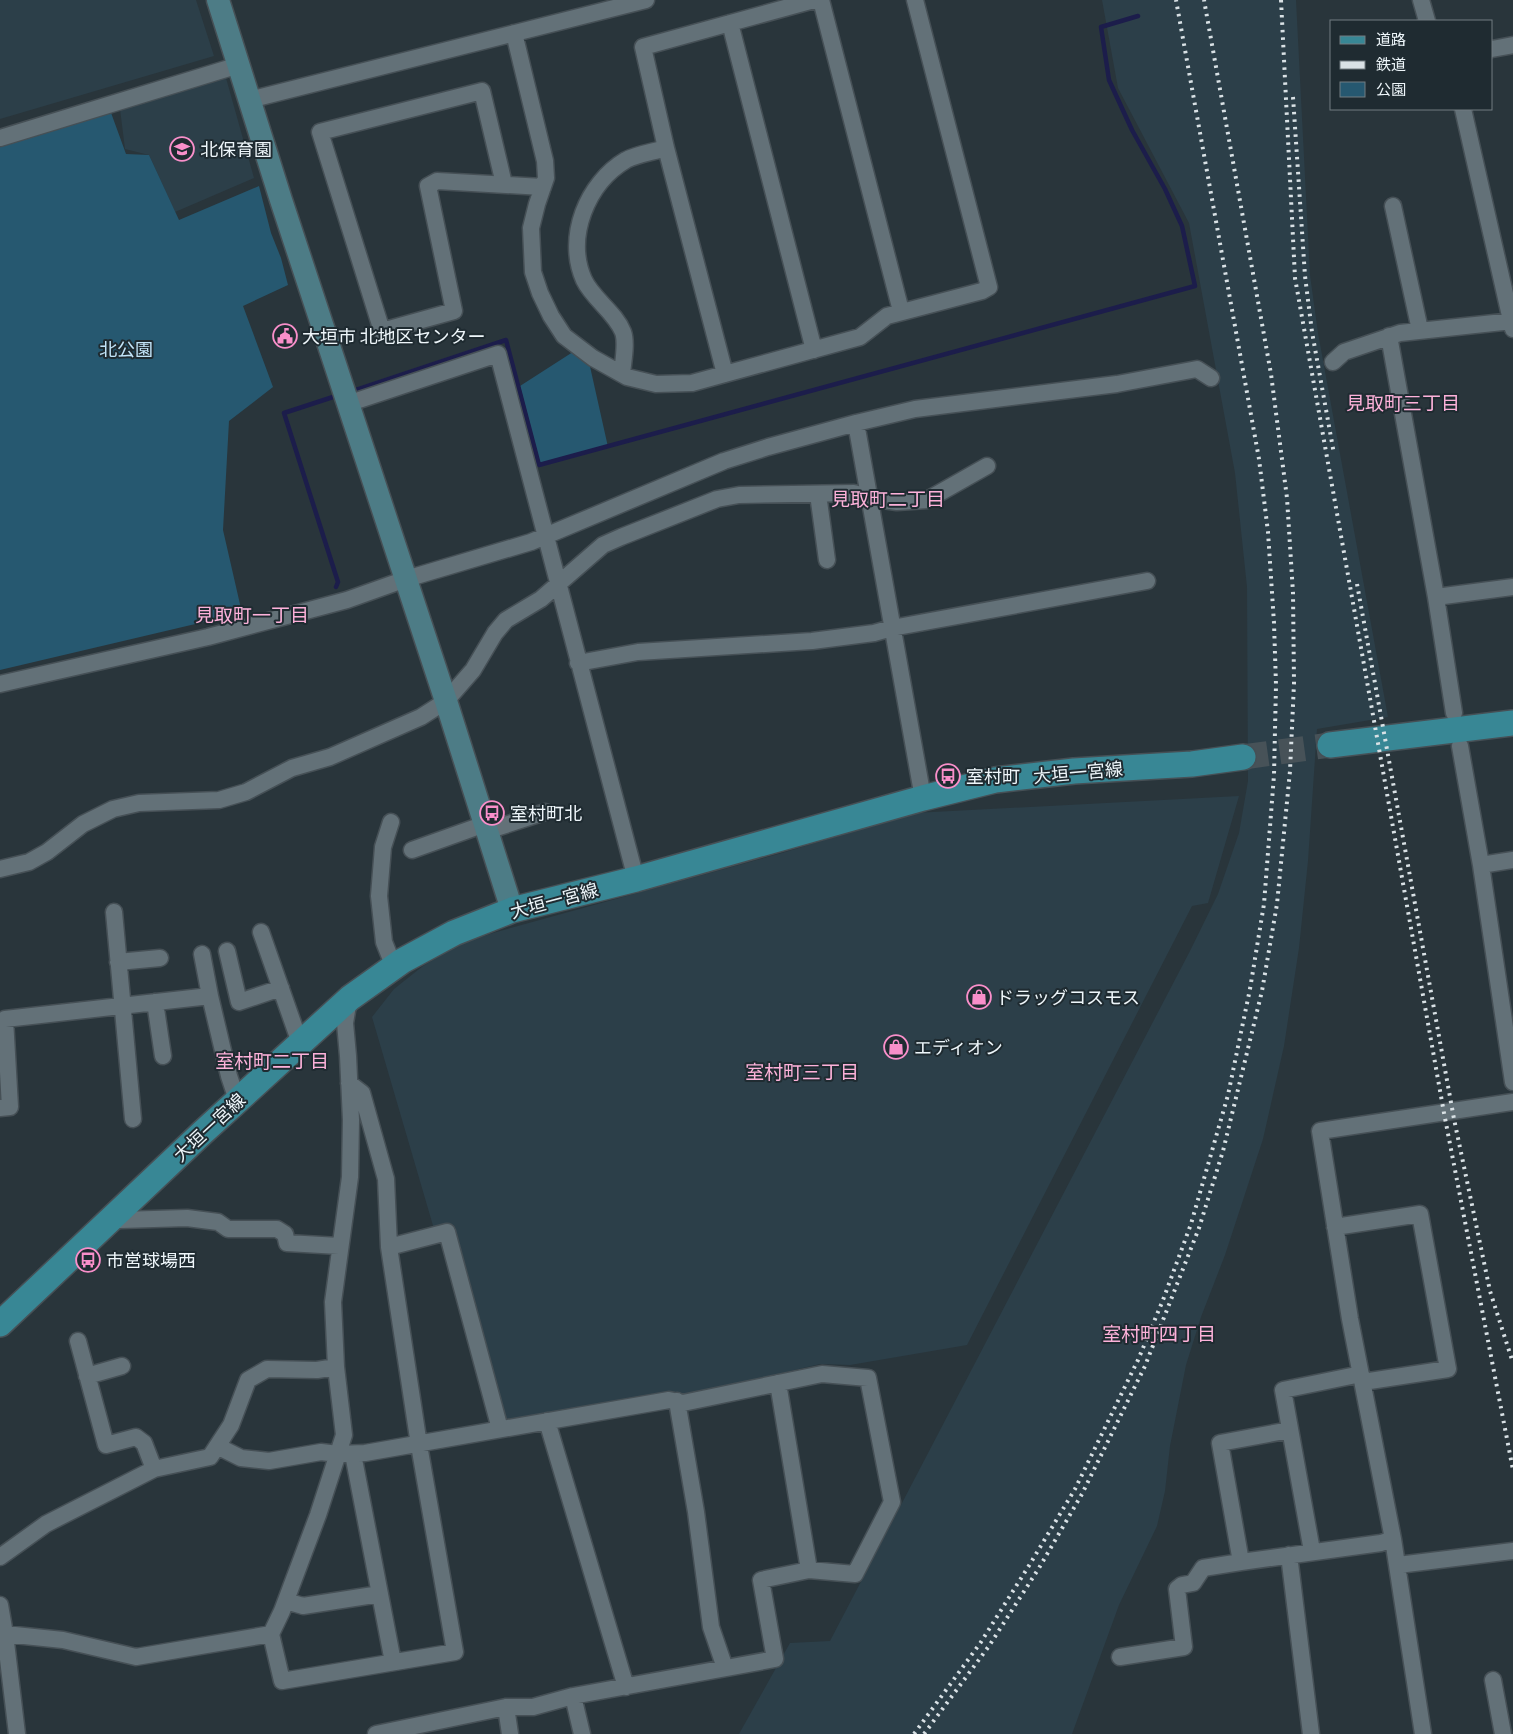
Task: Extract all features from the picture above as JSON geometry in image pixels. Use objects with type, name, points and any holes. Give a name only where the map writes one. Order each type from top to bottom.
[{"type":"main road","points":[[1330,745],[1513,723]]},
{"type":"main road","name":"大垣一宮線","points":[[0,1324],[238,1100],[350,998],[394,967],[454,933],[512,910],[636,879],[923,798],[995,780],[1074,771],[1192,764],[1243,757]]},
{"type":"street","points":[[218,0],[512,910]]},
{"type":"street","points":[[249,100],[646,0]]},
{"type":"street","points":[[725,374],[666,148],[643,47],[814,0]]},
{"type":"street","points":[[821,0],[901,311]]},
{"type":"street","points":[[514,33],[545,161],[546,178],[531,228],[533,272],[550,316],[564,336],[593,358],[627,377],[656,384],[692,383],[860,337],[887,316],[982,291],[989,287],[915,0]]},
{"type":"street","points":[[1421,0],[1426,20]]},
{"type":"street","points":[[730,23],[814,350]]},
{"type":"street","points":[[1493,49],[1513,45]]},
{"type":"street","points":[[0,138],[239,65]]},
{"type":"street","points":[[504,184],[482,92],[320,132],[382,331],[454,312],[428,186],[437,181],[543,187]]},
{"type":"street","points":[[1334,362],[1344,352],[1389,336],[1420,330],[1513,324],[1463,110]]},
{"type":"street","points":[[622,374],[623,332],[584,280],[576,244],[578,229],[586,206],[608,172],[628,159],[666,148]]},
{"type":"street","points":[[1394,206],[1420,330]]},
{"type":"street","points":[[1389,336],[1436,597],[1454,713]]},
{"type":"street","points":[[347,404],[498,354],[544,536],[636,879]]},
{"type":"street","points":[[0,684],[208,637],[347,600],[406,579],[531,542],[724,461],[856,423],[915,409],[1117,384],[1197,369],[1211,378]]},
{"type":"street","points":[[856,423],[923,798]]},
{"type":"street","points":[[0,870],[29,862],[47,852],[83,824],[112,809],[139,803],[219,800],[246,792],[292,768],[330,757],[421,717],[446,701],[473,670],[495,633],[506,620],[541,599],[603,545],[688,509],[716,499],[739,495],[854,493],[869,498],[896,502],[927,500],[986,466]]},
{"type":"street","points":[[818,494],[827,560]]},
{"type":"street","points":[[578,663],[638,652],[812,641],[874,633],[1147,580]]},
{"type":"street","points":[[1436,597],[1513,587]]},
{"type":"street","points":[[1460,746],[1481,865],[1513,1082]]},
{"type":"street","points":[[412,850],[545,812]]},
{"type":"street","points":[[391,822],[383,847],[379,896],[384,942],[394,967]]},
{"type":"street","points":[[1481,865],[1513,860]]},
{"type":"street","points":[[114,912],[133,1119]]},
{"type":"street","points":[[261,932],[300,1043]]},
{"type":"street","points":[[226,951],[238,1002],[281,988]]},
{"type":"street","points":[[202,954],[229,1076],[238,1100]]},
{"type":"street","points":[[118,962],[160,958]]},
{"type":"street","points":[[0,1108],[10,1107],[4,1019],[210,996]]},
{"type":"street","points":[[350,998],[344,1022],[351,1120],[350,1177],[339,1246],[333,1302],[336,1367],[345,1454],[380,1594],[394,1662]]},
{"type":"street","points":[[155,1002],[163,1056]]},
{"type":"street","points":[[345,1454],[318,1515],[286,1601],[271,1634],[282,1681],[455,1652],[418,1445],[389,1247],[386,1179],[362,1093],[349,1083]]},
{"type":"street","points":[[1423,1734],[1398,1565],[1362,1378],[1320,1131],[1513,1102]]},
{"type":"street","points":[[1312,1551],[1283,1390],[1362,1378],[1448,1369],[1420,1214],[1335,1227]]},
{"type":"street","points":[[120,1220],[187,1218],[218,1222],[228,1229],[277,1229],[285,1234],[287,1243],[339,1246]]},
{"type":"street","points":[[389,1247],[447,1232],[500,1429]]},
{"type":"street","points":[[78,1341],[106,1444],[136,1437],[144,1443],[154,1469]]},
{"type":"street","points":[[87,1376],[122,1366]]},
{"type":"street","points":[[0,1557],[46,1524],[154,1469],[210,1457],[231,1425],[248,1380],[267,1369],[317,1370],[336,1367]]},
{"type":"street","points":[[217,1446],[241,1458],[269,1461],[321,1452],[345,1454],[418,1445],[669,1400],[683,1402],[822,1374],[868,1378],[892,1502],[855,1574],[809,1570],[762,1580],[775,1659],[573,1696],[533,1706],[506,1707],[416,1730],[376,1734]]},
{"type":"street","points":[[778,1383],[809,1570]]},
{"type":"street","points":[[676,1401],[696,1512],[711,1627],[725,1668]]},
{"type":"street","points":[[547,1421],[626,1686]]},
{"type":"street","points":[[1241,1562],[1220,1443],[1290,1430]]},
{"type":"street","points":[[1120,1657],[1184,1646],[1177,1589],[1182,1585],[1193,1583],[1203,1568],[1312,1551],[1381,1543],[1393,1539]]},
{"type":"street","points":[[1398,1565],[1513,1551]]},
{"type":"street","points":[[1289,1555],[1311,1734]]},
{"type":"street","points":[[286,1601],[303,1606],[380,1594]]},
{"type":"street","points":[[0,1606],[17,1734]]},
{"type":"street","points":[[5,1634],[63,1640],[136,1657],[271,1634]]},
{"type":"street","points":[[1493,1680],[1503,1734]]},
{"type":"street","points":[[573,1696],[582,1734]]},
{"type":"street","points":[[506,1707],[510,1734]]},
{"type":"shaded area","points":[[0,0],[196,0],[214,56],[0,119]]},
{"type":"shaded area","points":[[1102,0],[1296,0],[1310,275],[1318,333],[1388,717],[1317,729],[1308,861],[1299,948],[1284,1046],[1263,1139],[1186,1365],[1170,1446],[1165,1491],[1157,1526],[1119,1605],[1072,1734],[739,1734],[790,1643],[830,1641],[1190,951],[1218,894],[1239,833],[1248,781],[1247,587],[1235,473],[1189,223],[1118,88]]},
{"type":"shaded area","points":[[226,78],[254,178],[175,212],[149,155],[125,149],[120,109]]},
{"type":"shaded area","points":[[1239,796],[1208,903],[1192,906],[967,1345],[850,1365],[820,1364],[684,1396],[506,1421],[451,1225],[434,1229],[372,1017],[394,989],[423,966],[460,944],[493,933],[782,853],[914,813]]},
{"type":"green space","name":"北公園","points":[[110,110],[126,154],[149,155],[179,220],[259,186],[271,233],[281,258],[288,285],[243,306],[273,387],[229,421],[223,530],[242,613],[0,670],[0,143]]},
{"type":"green space","points":[[576,350],[589,362],[608,447],[540,463],[520,386]]},
{"type":"waterway","points":[[356,390],[506,340],[539,465],[1195,286],[1182,226],[1165,189],[1132,130],[1109,80],[1101,27],[1138,16]]},
{"type":"waterway","points":[[333,397],[284,413],[338,582],[336,587]]},
{"type":"tunnel","points":[[1243,757],[1330,745]]},
{"type":"railway","points":[[914,1734],[981,1642],[1075,1489],[1138,1360],[1163,1300],[1191,1224],[1228,1095],[1250,989],[1264,904],[1274,775],[1276,685],[1268,532],[1259,459],[1176,0]]},
{"type":"railway","points":[[924,1734],[989,1646],[1039,1568],[1082,1494],[1145,1366],[1199,1228],[1223,1151],[1262,991],[1277,904],[1290,771],[1294,683],[1293,593],[1287,498],[1271,374],[1204,0]]},
{"type":"railway","points":[[1281,0],[1295,278],[1444,1113],[1513,1470]]},
{"type":"railway","points":[[1293,97],[1305,276],[1312,332],[1334,454]]},
{"type":"railway","points":[[1357,584],[1454,1119],[1490,1291],[1513,1363]]},
{"type":"place","name":"北保育園","points":[[182,149]]},
{"type":"place","name":"大垣市 北地区センター","points":[[285,336]]},
{"type":"place","name":"室村町","points":[[948,776]]},
{"type":"place","name":"室村町北","points":[[492,813]]},
{"type":"place","name":"ドラッグコスモス","points":[[979,997]]},
{"type":"place","name":"エディオン","points":[[896,1047]]},
{"type":"place","name":"市営球場西","points":[[88,1260]]},
{"type":"district","name":"見取町三丁目","points":[[1403,403]]},
{"type":"district","name":"見取町二丁目","points":[[888,499]]},
{"type":"district","name":"見取町一丁目","points":[[252,615]]},
{"type":"district","name":"室村町二丁目","points":[[272,1061]]},
{"type":"district","name":"室村町三丁目","points":[[802,1072]]},
{"type":"district","name":"室村町四丁目","points":[[1159,1334]]}]
